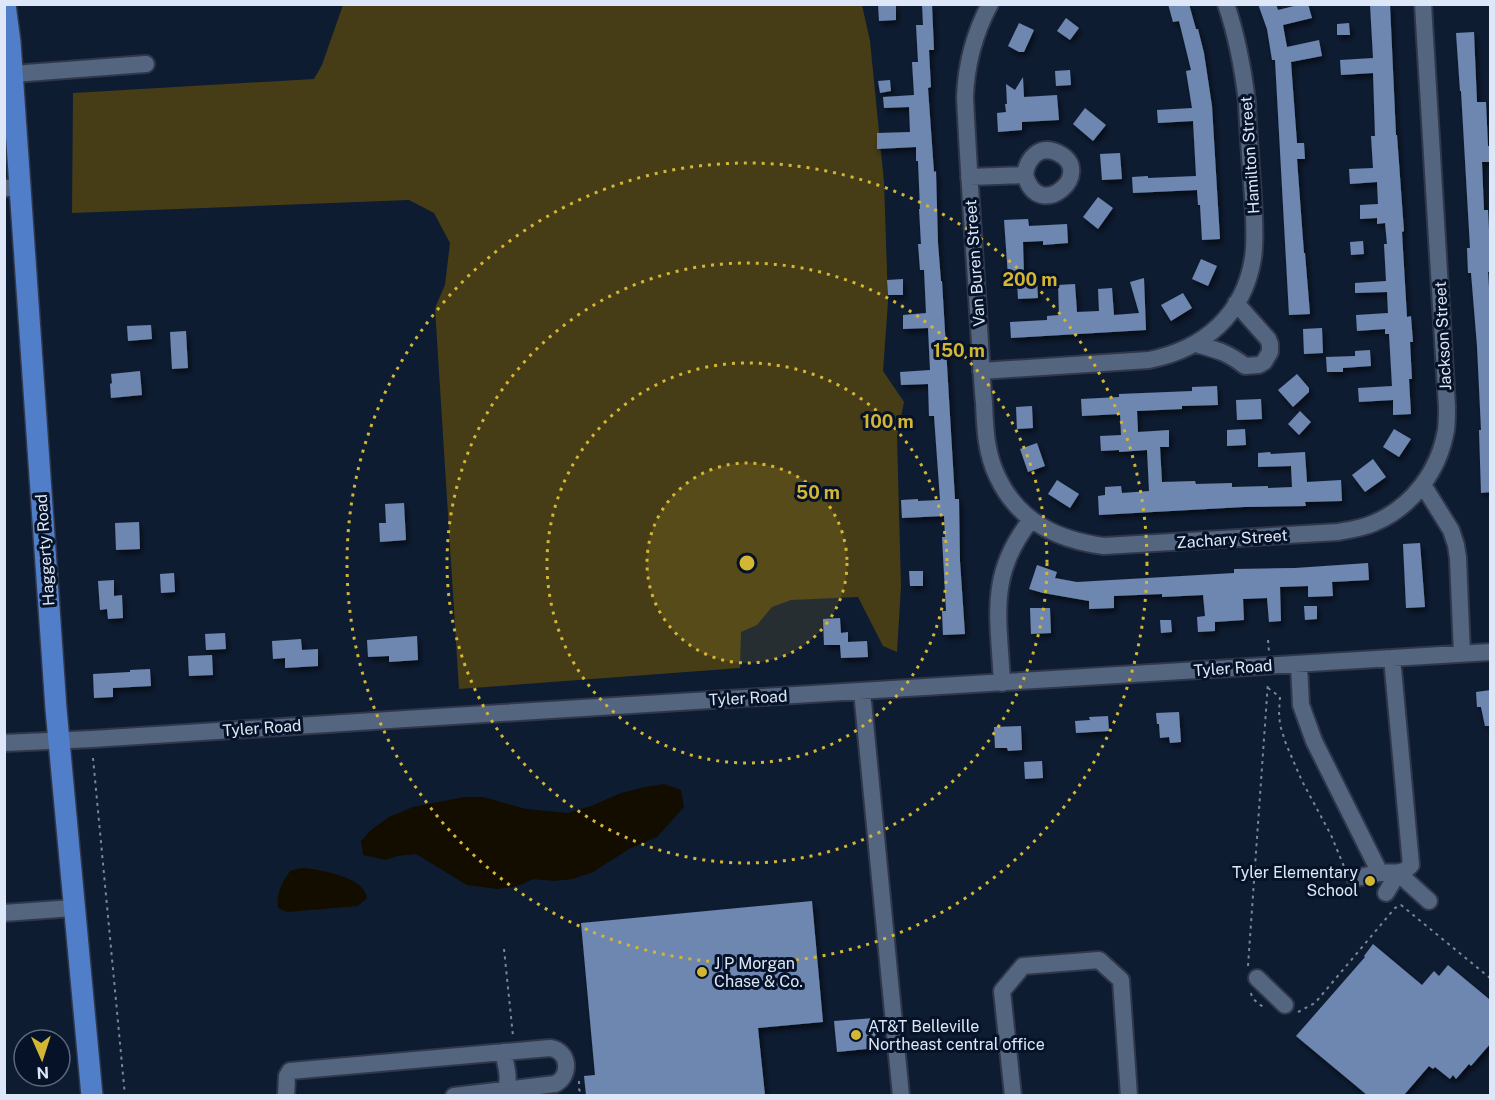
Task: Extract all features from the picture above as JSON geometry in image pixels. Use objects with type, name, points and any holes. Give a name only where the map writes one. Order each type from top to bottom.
[{"type":"main road","name":"Haggerty Road","points":[[5,4],[13,74],[13,188],[73,908],[92,1095]]},
{"type":"street","name":"Van Buren Street","points":[[990,4],[974,42],[964,98],[986,435],[991,462],[998,479],[1019,509],[1031,520]]},
{"type":"street","name":"Hamilton Street","points":[[981,371],[1149,360],[1167,356],[1207,337],[1236,303],[1249,278],[1254,255],[1255,232],[1246,92],[1241,58],[1226,4]]},
{"type":"street","name":"Jackson Street","points":[[1423,4],[1447,407],[1442,448],[1423,484]]},
{"type":"street","points":[[13,74],[146,64]]},
{"type":"street","points":[[969,177],[1025,175]]},
{"type":"street","points":[[1196,344],[1232,355],[1245,366],[1259,365],[1264,362],[1270,352],[1268,339],[1236,303]]},
{"type":"street","points":[[1423,484],[1451,530],[1456,545],[1462,654]]},
{"type":"street","name":"Zachary Street","points":[[1031,520],[1065,538],[1104,546],[1338,532],[1361,528],[1385,517],[1407,502],[1423,484]]},
{"type":"street","points":[[1002,683],[998,601],[1000,583],[1011,549],[1031,520]]},
{"type":"street","name":"Tyler Road","points":[[4,743],[1491,652]]},
{"type":"street","points":[[1392,658],[1404,869],[1429,901]]},
{"type":"street","points":[[1299,664],[1301,705],[1314,741],[1380,873]]},
{"type":"street","points":[[862,691],[901,1095]]},
{"type":"street","points":[[1351,876],[1404,869]]},
{"type":"street","points":[[1386,893],[1404,869]]},
{"type":"street","points":[[4,913],[73,908]]},
{"type":"street","points":[[1013,1095],[1002,991],[1023,966],[1100,960],[1120,980],[1130,1095]]},
{"type":"street","points":[[1252,977],[1283,1010]]},
{"type":"street","points":[[286,1095],[287,1076],[290,1071],[550,1048],[555,1049],[564,1057],[567,1065],[563,1078],[555,1084],[506,1093],[454,1095]]},
{"type":"street","points":[[503,1052],[509,1084],[506,1093]]},
{"type":"path","points":[[1268,640],[1268,688],[1251,996],[1258,1004],[1283,1010],[1306,1010],[1315,1004],[1395,908],[1401,905],[1491,978]]},
{"type":"path","points":[[1268,688],[1280,697],[1280,725],[1286,744],[1302,781],[1351,876]]},
{"type":"path","points":[[93,759],[125,1095]]},
{"type":"path","points":[[504,949],[513,1037]]},
{"type":"path","points":[[579,1080],[582,1095]]},
{"type":"shaded area","points":[[343,5],[862,5],[870,41],[884,182],[888,302],[883,371],[904,402],[897,436],[901,586],[897,652],[883,646],[858,597],[791,600],[772,607],[757,625],[741,632],[740,668],[459,689],[435,308],[445,285],[450,243],[434,213],[409,200],[72,213],[73,93],[314,79],[322,65]]},
{"type":"shaded area","points":[[664,784],[681,790],[684,807],[657,837],[629,849],[593,872],[572,879],[554,881],[533,879],[518,886],[497,889],[467,885],[416,854],[386,860],[363,855],[361,841],[371,830],[389,817],[413,807],[464,797],[483,797],[526,809],[568,813],[621,793]]},
{"type":"shaded area","points":[[301,868],[343,876],[358,884],[367,898],[358,906],[287,912],[278,908],[280,888],[284,880],[290,871]]},
{"type":"building","points":[[878,4],[896,4],[896,20],[879,21]]},
{"type":"building","points":[[922,4],[932,4],[934,50],[929,50],[931,87],[928,88],[934,172],[936,171],[938,243],[955,499],[959,499],[965,634],[943,635],[942,611],[946,611],[942,537],[945,537],[944,516],[902,518],[901,500],[940,500],[934,416],[929,416],[928,384],[901,385],[900,372],[930,370],[928,328],[903,329],[903,315],[926,313],[924,270],[920,270],[918,244],[921,244],[918,161],[916,161],[916,147],[877,149],[877,133],[910,132],[909,107],[884,108],[883,97],[914,95],[912,62],[918,62],[916,25],[923,25]]},
{"type":"building","points":[[1168,4],[1189,4],[1204,53],[1212,106],[1220,239],[1202,240],[1197,190],[1133,193],[1132,177],[1196,176],[1193,121],[1158,123],[1157,110],[1192,108],[1186,71],[1191,70],[1179,21],[1173,22]]},
{"type":"building","points":[[1258,4],[1276,4],[1278,10],[1308,4],[1312,18],[1283,25],[1287,47],[1319,40],[1322,56],[1291,62],[1297,143],[1304,143],[1305,159],[1297,159],[1310,314],[1289,315],[1275,60],[1272,60],[1267,29]]},
{"type":"building","points":[[1370,4],[1390,4],[1407,317],[1411,316],[1413,342],[1410,342],[1411,414],[1393,415],[1393,400],[1359,402],[1358,388],[1392,386],[1389,334],[1385,334],[1385,329],[1357,331],[1356,315],[1388,313],[1387,292],[1355,293],[1355,283],[1386,281],[1385,223],[1377,224],[1377,218],[1360,219],[1360,205],[1378,204],[1377,182],[1350,184],[1349,169],[1373,168],[1371,136],[1375,136],[1373,73],[1341,75],[1340,60],[1373,58]]},
{"type":"building","points":[[1066,18],[1079,28],[1070,40],[1057,31]]},
{"type":"building","points":[[1019,23],[1034,30],[1024,52],[1008,46]]},
{"type":"building","points":[[1349,23],[1350,35],[1337,35],[1337,24]]},
{"type":"building","points":[[1474,32],[1477,102],[1486,102],[1488,146],[1490,146],[1491,159],[1491,162],[1482,162],[1484,210],[1488,210],[1491,269],[1491,272],[1488,272],[1491,319],[1491,492],[1481,493],[1477,346],[1471,273],[1468,273],[1467,248],[1470,248],[1456,33]]},
{"type":"building","points":[[1070,70],[1071,85],[1056,86],[1055,71]]},
{"type":"building","points":[[1023,77],[1024,97],[1057,95],[1059,120],[1022,122],[1022,130],[998,132],[997,113],[1006,112],[1006,84],[1015,90]]},
{"type":"building","points":[[890,80],[891,91],[880,93],[878,81]]},
{"type":"building","points":[[1085,108],[1106,125],[1093,141],[1073,124]]},
{"type":"building","points":[[1120,153],[1122,179],[1102,180],[1100,154]]},
{"type":"building","points":[[1098,197],[1113,208],[1098,229],[1083,217]]},
{"type":"building","points":[[1028,219],[1029,226],[1067,224],[1068,243],[1043,245],[1043,241],[1023,242],[1024,275],[1008,276],[1004,220]]},
{"type":"building","points":[[1363,241],[1364,254],[1351,255],[1350,242]]},
{"type":"building","points":[[1201,259],[1217,266],[1208,286],[1192,279]]},
{"type":"building","points":[[1144,278],[1146,330],[1011,338],[1010,322],[1047,320],[1047,316],[1059,315],[1058,285],[1075,284],[1077,312],[1099,311],[1098,289],[1112,288],[1114,315],[1139,313],[1130,282]]},
{"type":"building","points":[[903,279],[903,295],[888,295],[887,280]]},
{"type":"building","points":[[1037,281],[1038,298],[1018,299],[1017,282]]},
{"type":"building","points":[[1183,293],[1192,308],[1171,321],[1161,305]]},
{"type":"building","points":[[151,325],[152,339],[128,341],[127,326]]},
{"type":"building","points":[[1322,328],[1323,353],[1304,354],[1303,329]]},
{"type":"building","points":[[186,331],[188,368],[172,369],[170,332]]},
{"type":"building","points":[[1370,350],[1371,366],[1343,368],[1343,372],[1327,372],[1326,357],[1355,356],[1355,351]]},
{"type":"building","points":[[140,371],[142,395],[111,398],[111,374]]},
{"type":"building","points":[[1297,374],[1309,388],[1309,392],[1293,407],[1278,390]]},
{"type":"building","points":[[1217,386],[1218,405],[1137,411],[1138,432],[1169,430],[1169,447],[1160,447],[1162,482],[1232,483],[1232,487],[1292,487],[1291,466],[1258,467],[1258,453],[1305,452],[1307,482],[1341,480],[1342,501],[1305,502],[1306,506],[1099,515],[1098,496],[1105,495],[1105,487],[1121,486],[1122,493],[1149,491],[1147,450],[1101,451],[1100,436],[1121,435],[1120,414],[1082,416],[1081,399],[1119,397],[1119,394],[1192,391],[1192,387]]},
{"type":"building","points":[[1261,399],[1262,419],[1237,420],[1236,400]]},
{"type":"building","points":[[1032,406],[1033,428],[1017,429],[1016,407]]},
{"type":"building","points":[[1300,411],[1311,422],[1299,435],[1288,424]]},
{"type":"building","points":[[1245,429],[1246,445],[1227,446],[1227,430]]},
{"type":"building","points":[[1394,429],[1411,439],[1399,457],[1383,447]]},
{"type":"building","points":[[1037,443],[1045,466],[1028,472],[1020,449]]},
{"type":"building","points":[[1373,459],[1386,477],[1365,492],[1352,475]]},
{"type":"building","points":[[1057,480],[1079,494],[1070,508],[1048,494]]},
{"type":"building","points":[[404,503],[406,540],[380,542],[379,523],[386,523],[385,504]]},
{"type":"building","points":[[139,522],[140,549],[116,550],[115,523]]},
{"type":"building","points":[[1420,543],[1425,607],[1406,608],[1403,544]]},
{"type":"building","points":[[1368,563],[1369,580],[1332,582],[1333,596],[1308,597],[1308,586],[1280,587],[1281,621],[1269,622],[1267,598],[1243,599],[1244,620],[1215,622],[1215,631],[1198,632],[1197,617],[1205,616],[1203,595],[1114,596],[1114,608],[1089,609],[1089,601],[1029,589],[1037,565],[1057,572],[1055,578],[1077,582],[1234,573],[1234,569]]},
{"type":"building","points":[[909,571],[923,571],[923,586],[910,586]]},
{"type":"building","points":[[174,573],[175,592],[161,593],[160,574]]},
{"type":"building","points":[[114,580],[114,596],[122,595],[123,618],[108,619],[107,609],[100,610],[98,581]]},
{"type":"building","points":[[1304,606],[1317,606],[1317,619],[1305,620]]},
{"type":"building","points":[[1030,608],[1050,608],[1051,633],[1031,634]]},
{"type":"building","points":[[840,618],[841,633],[848,632],[848,642],[867,641],[868,657],[841,658],[840,645],[824,645],[823,619]]},
{"type":"building","points":[[1160,620],[1171,620],[1172,632],[1161,633]]},
{"type":"building","points":[[225,633],[226,649],[206,650],[205,634]]},
{"type":"building","points":[[417,636],[418,660],[389,662],[389,656],[368,657],[367,640]]},
{"type":"building","points":[[301,639],[302,650],[318,649],[318,666],[285,668],[285,658],[273,659],[272,641]]},
{"type":"building","points":[[212,655],[213,675],[189,676],[188,656]]},
{"type":"building","points":[[150,669],[151,686],[113,688],[113,697],[94,698],[93,674]]},
{"type":"building","points":[[1491,690],[1491,726],[1485,726],[1481,707],[1477,707],[1476,692]]},
{"type":"building","points":[[1179,712],[1181,742],[1170,743],[1169,737],[1160,738],[1156,713]]},
{"type":"building","points":[[1108,716],[1109,731],[1076,733],[1075,721],[1090,720],[1089,717]]},
{"type":"building","points":[[1021,726],[1022,750],[1008,751],[1007,748],[995,748],[994,727]]},
{"type":"building","points":[[1042,761],[1043,778],[1025,779],[1024,762]]},
{"type":"building","name":"J P Morgan Chase & Co.","points":[[812,901],[823,1022],[758,1028],[765,1095],[586,1095],[584,1076],[595,1075],[581,923]]},
{"type":"building","points":[[1373,944],[1422,985],[1434,971],[1439,976],[1448,965],[1489,999],[1491,1043],[1456,1079],[1453,1075],[1450,1079],[1435,1067],[1433,1069],[1429,1066],[1404,1095],[1367,1095],[1296,1036],[1365,957]]},
{"type":"building","name":"AT&T Belleville Northeast central office","points":[[875,1018],[877,1048],[837,1052],[834,1021]]},
{"type":"place","name":"Tyler Elementary School","points":[[1370,881]]},
{"type":"place","name":"J P Morgan Chase & Co.","points":[[702,972]]},
{"type":"place","name":"AT&T Belleville Northeast central office","points":[[856,1035]]}]
